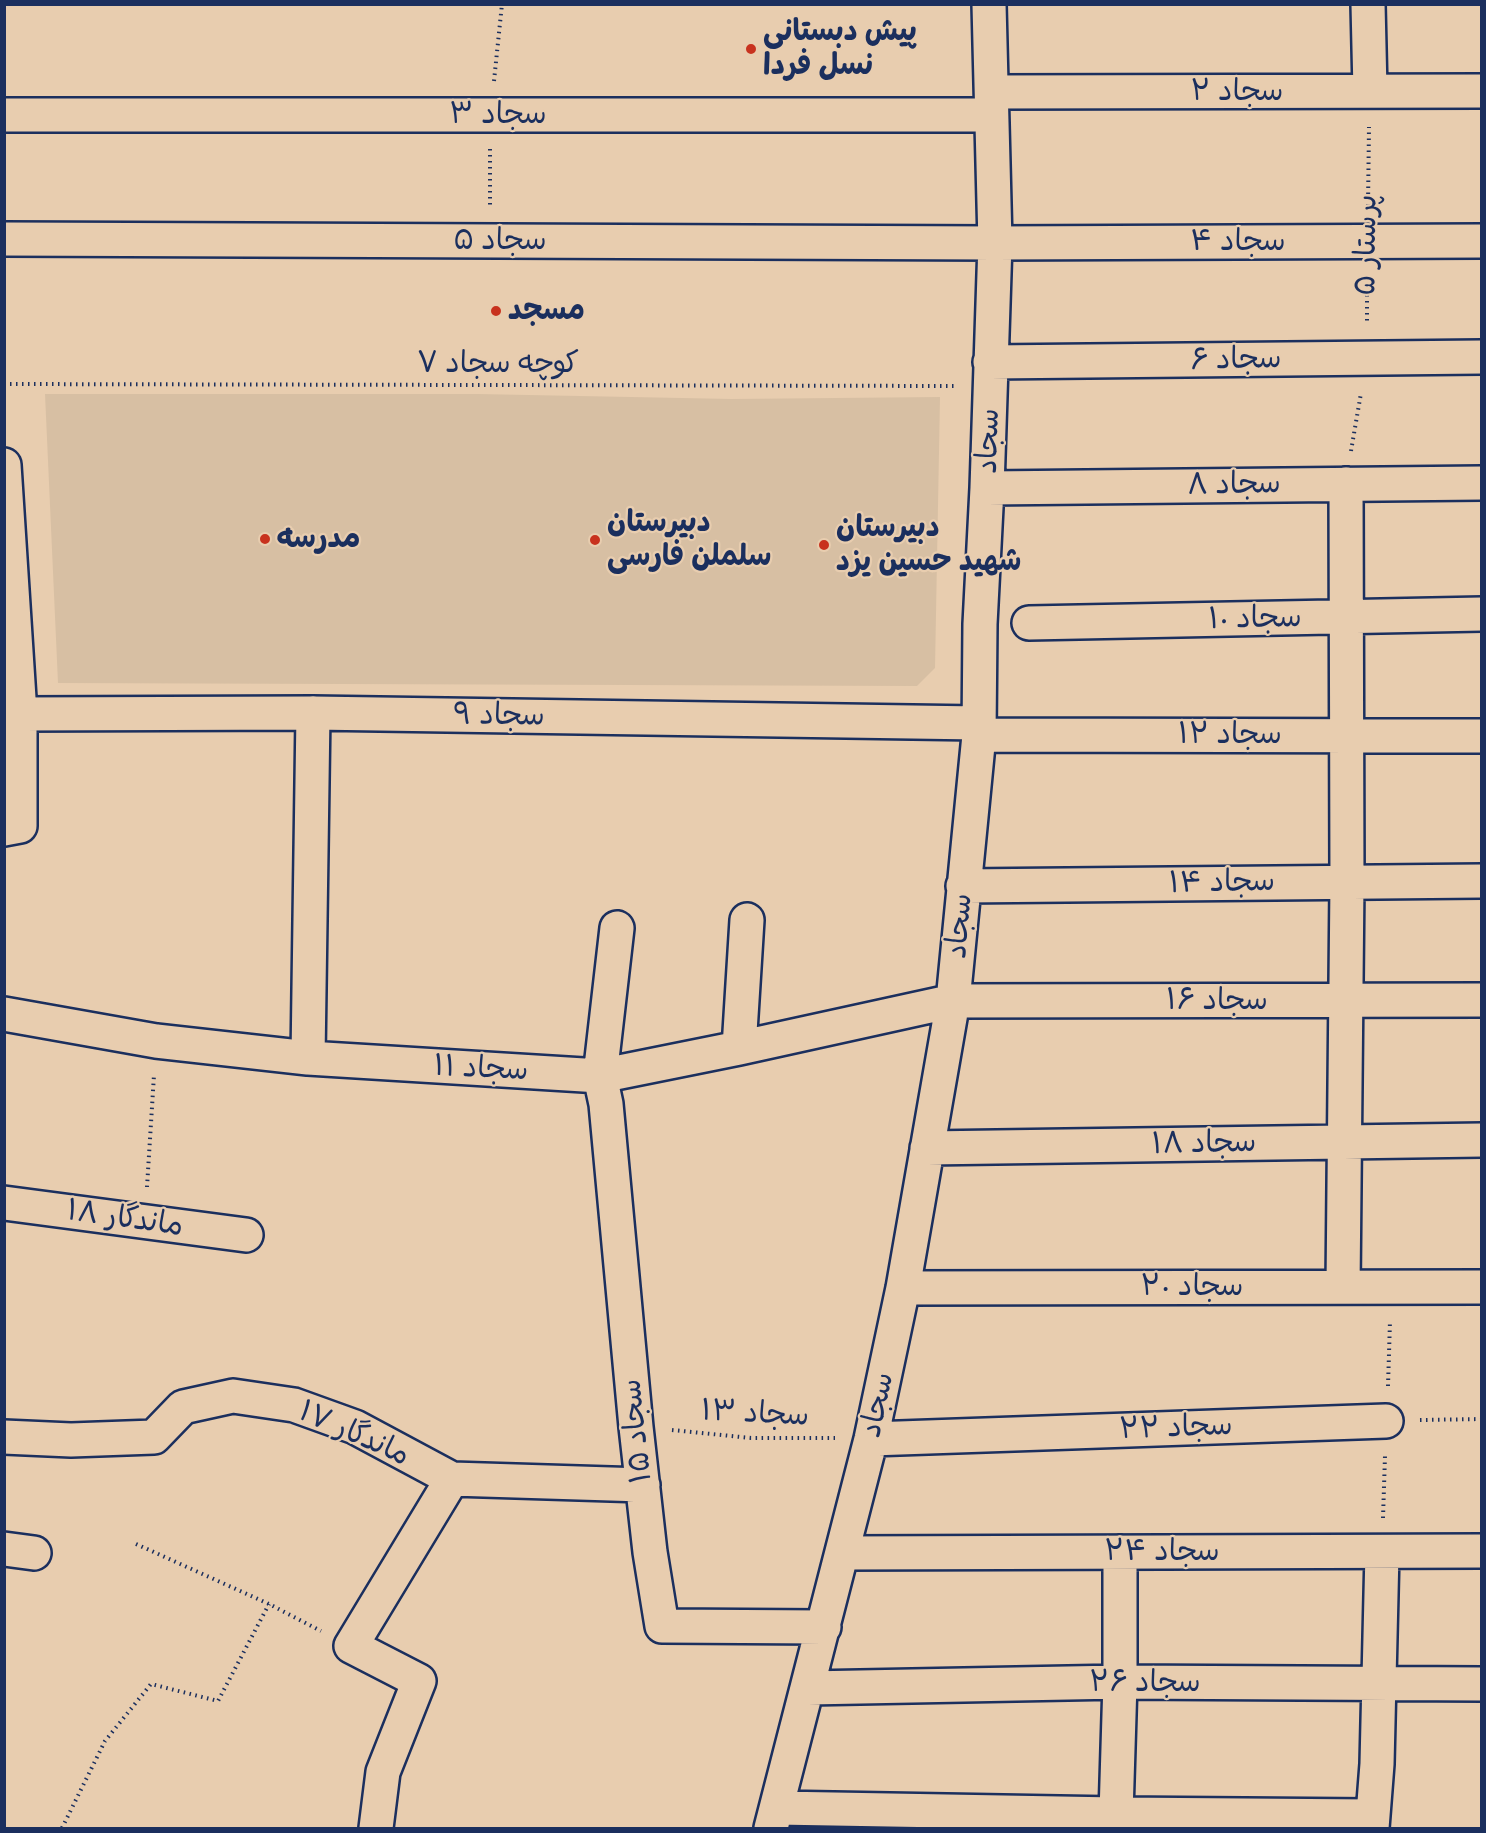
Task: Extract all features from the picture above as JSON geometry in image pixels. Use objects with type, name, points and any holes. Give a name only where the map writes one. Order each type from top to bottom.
[{"type":"street","name":"سجاد","points":[[774,1818],[872,1438],[903,1288],[953,1001],[978,729],[980,624],[987,488],[995,243],[989,4]]},
{"type":"street","points":[[1368,4],[1370,91]]},
{"type":"street","name":"سجاد ۲","points":[[992,104],[1370,91],[1482,91]]},
{"type":"street","name":"سجاد ۳","points":[[4,116],[992,104]]},
{"type":"street","name":"سجاد ۵","points":[[4,239],[995,243]]},
{"type":"street","name":"سجاد ۴","points":[[995,243],[1482,241]]},
{"type":"street","name":"سجاد ۶","points":[[991,374],[1367,358],[1482,357]]},
{"type":"street","points":[[4,465],[20,714],[20,826],[4,829]]},
{"type":"street","name":"سجاد ۸","points":[[987,488],[1482,483]]},
{"type":"street","points":[[1342,1287],[1347,882],[1346,484]]},
{"type":"street","name":"سجاد ۱۰","points":[[1029,623],[1482,615]]},
{"type":"street","points":[[308,1058],[313,713]]},
{"type":"street","name":"سجاد ۹","points":[[20,714],[313,713],[978,729]]},
{"type":"street","name":"سجاد ۱۲","points":[[978,729],[1482,736]]},
{"type":"street","name":"سجاد ۱۴","points":[[963,886],[1482,881]]},
{"type":"street","points":[[739,1048],[747,920]]},
{"type":"street","name":"سجاد ۱۵","points":[[617,928],[600,1076],[606,1104],[650,1552],[662,1626],[824,1627]]},
{"type":"street","name":"سجاد ۱۶","points":[[953,1001],[1482,1000]]},
{"type":"street","name":"سجاد ۱۱","points":[[4,1014],[156,1041],[308,1058],[600,1076],[953,1001]]},
{"type":"street","name":"سجاد ۱۸","points":[[927,1148],[1482,1140]]},
{"type":"street","name":"ماندگار ۱۸","points":[[4,1203],[246,1235]]},
{"type":"street","name":"سجاد ۲۰","points":[[903,1288],[1482,1287]]},
{"type":"street","name":"ماندگار ۱۷","points":[[4,1437],[71,1440],[154,1437],[183,1407],[233,1396],[294,1406],[355,1427],[452,1479],[643,1485]]},
{"type":"street","name":"سجاد ۲۲","points":[[872,1438],[1386,1421]]},
{"type":"street","points":[[376,1828],[383,1772],[419,1682],[351,1646],[452,1479]]},
{"type":"street","name":"سجاد ۲۴","points":[[843,1553],[1482,1551]]},
{"type":"street","points":[[1116,1814],[1120,1682],[1120,1552]]},
{"type":"street","points":[[774,1818],[1116,1814],[1372,1822],[1377,1764],[1382,1552]]},
{"type":"street","name":"سجاد ۲۶","points":[[808,1688],[1120,1682],[1482,1684]]},
{"type":"path","name":"پرستار ۵","points":[[1346,484],[1367,358],[1370,91]]},
{"type":"path","name":"کوچه سجاد ۷","points":[[4,384],[991,374]]},
{"type":"path","points":[[144,1221],[156,1041]]},
{"type":"path","points":[[1386,1421],[1482,1419]]},
{"type":"path","name":"سجاد ۱۳","points":[[636,1427],[751,1438],[872,1438]]},
{"type":"path","points":[[136,1544],[269,1604],[351,1646]]},
{"type":"path","points":[[62,1828],[105,1741],[151,1684],[218,1701],[269,1604]]},
{"type":"shaded area","points":[[45,394],[478,394],[732,399],[940,397],[935,668],[917,686],[58,683]]},
{"type":"place","name":"پیش دبستانی نسل فردا","points":[[751,49]]},
{"type":"place","name":"مسجد","points":[[496,311]]},
{"type":"place","name":"مدرسه","points":[[265,539]]},
{"type":"place","name":"دبیرستان سلملن فارسی","points":[[595,540]]},
{"type":"place","name":"دبیرستان شهید حسین یزد","points":[[824,545]]}]
